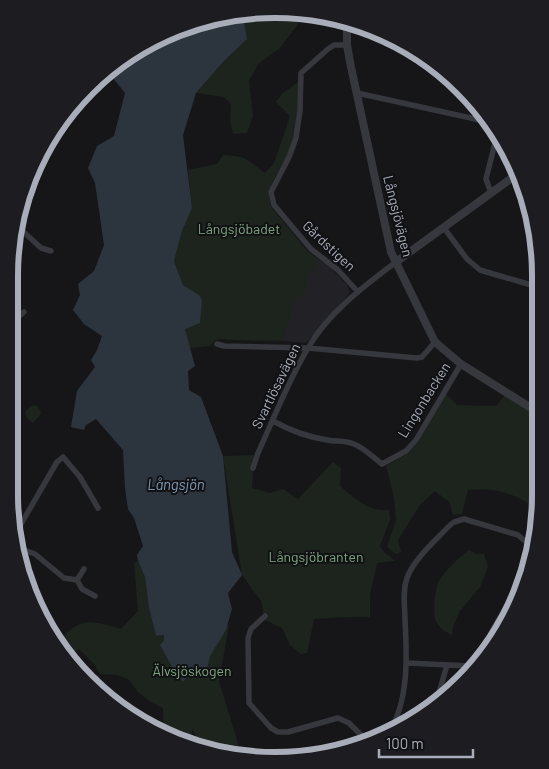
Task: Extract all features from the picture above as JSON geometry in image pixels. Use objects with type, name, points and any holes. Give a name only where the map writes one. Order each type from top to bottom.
[{"type":"street","name":"Långsjövägen","points":[[348,28],[347,44],[391,252],[435,342],[461,364],[532,409]]},
{"type":"street","name":"Gårdstigen","points":[[347,44],[334,45],[300,73],[300,111],[296,138],[289,157],[271,192],[271,199],[274,206],[311,249],[338,270],[358,292]]},
{"type":"street","points":[[357,93],[479,120]]},
{"type":"street","points":[[491,193],[486,179],[495,143]]},
{"type":"street","name":"Svartlösavägen","points":[[253,468],[258,453],[308,348],[340,309],[396,262],[513,177]]},
{"type":"street","points":[[444,228],[467,260],[480,270],[532,284]]},
{"type":"street","points":[[21,230],[41,248],[51,251]]},
{"type":"street","points":[[18,317],[24,312]]},
{"type":"street","points":[[217,344],[224,346],[308,348],[417,358],[422,357],[435,342]]},
{"type":"street","name":"Lingonbacken","points":[[273,421],[293,431],[328,440],[344,440],[356,445],[382,464],[406,451],[416,440],[461,364]]},
{"type":"street","points":[[20,526],[58,462],[63,457],[80,478],[98,508]]},
{"type":"street","points":[[393,722],[399,711],[407,663],[404,592],[407,578],[420,557],[448,527],[464,518],[518,535],[527,544]]},
{"type":"street","points":[[23,550],[35,554],[64,578],[77,580]]},
{"type":"street","points":[[77,580],[84,569]]},
{"type":"street","points":[[77,580],[82,589],[95,596]]},
{"type":"street","points":[[265,616],[250,629],[248,638],[249,703],[278,732],[288,732],[338,718],[349,723],[362,736]]},
{"type":"street","points":[[490,633],[501,616]]},
{"type":"street","points":[[407,663],[466,666]]},
{"type":"street","points":[[439,692],[447,665]]},
{"type":"shaded area","points":[[308,252],[329,266],[347,285],[350,293],[306,343],[283,341],[279,336]]},
{"type":"green space","points":[[258,18],[302,19],[279,49],[259,63],[249,81],[253,116],[247,133],[233,134],[230,121],[231,104],[224,97],[196,93],[223,62],[247,39],[244,20]]},
{"type":"green space","name":"Långsjöbadet","points":[[301,80],[296,137],[293,146],[273,181],[270,199],[272,208],[308,252],[319,260],[306,280],[306,292],[295,299],[283,341],[220,339],[214,341],[210,346],[190,348],[185,329],[199,295],[183,285],[174,261],[182,231],[192,208],[188,170],[217,164],[223,155],[243,158],[265,173],[274,163],[290,116],[276,102],[283,93]]},
{"type":"green space","name":"Långsjöbranten","points":[[446,394],[457,405],[496,406],[505,395],[532,411],[531,505],[504,492],[468,490],[462,514],[453,515],[449,502],[435,491],[420,505],[398,540],[401,552],[396,554],[387,547],[396,520],[394,498],[386,466],[407,454],[419,441]]},
{"type":"green space","points":[[36,405],[41,414],[33,423],[27,418],[25,412],[31,406]]},
{"type":"green space","name":"Långsjöbranten","points":[[254,455],[252,488],[270,493],[283,489],[298,499],[333,462],[341,468],[340,486],[369,507],[389,510],[390,520],[380,546],[395,561],[377,563],[370,595],[370,617],[314,619],[307,653],[301,654],[290,645],[282,628],[265,620],[261,601],[242,575],[223,456]]},
{"type":"green space","points":[[469,550],[476,554],[484,554],[488,567],[480,587],[460,611],[453,627],[452,635],[442,629],[435,619],[436,589],[445,573]]},
{"type":"green space","name":"Älvsjöskogen","points":[[138,561],[145,577],[149,608],[156,636],[164,635],[164,641],[190,641],[229,625],[219,681],[240,749],[224,747],[198,740],[192,729],[191,738],[164,726],[163,708],[152,703],[138,692],[128,679],[117,675],[100,674],[95,665],[79,649],[73,653],[61,638],[78,625],[85,623],[100,623],[121,629],[138,611],[134,563]]},
{"type":"water","name":"Långsjön","points":[[244,20],[247,39],[223,62],[196,93],[183,135],[192,208],[182,231],[174,261],[183,285],[199,295],[202,300],[200,323],[185,329],[195,366],[188,371],[189,390],[201,397],[223,456],[232,552],[242,575],[228,593],[232,609],[226,630],[210,656],[207,669],[202,673],[191,674],[183,682],[175,672],[160,645],[164,641],[164,635],[156,636],[149,608],[145,577],[137,555],[143,546],[134,518],[128,509],[123,450],[96,419],[86,425],[84,430],[71,427],[77,391],[95,367],[91,360],[102,336],[84,324],[73,310],[80,295],[78,284],[94,271],[104,245],[95,183],[88,168],[97,146],[114,136],[125,93],[111,76],[146,52],[192,31],[224,22]]}]
